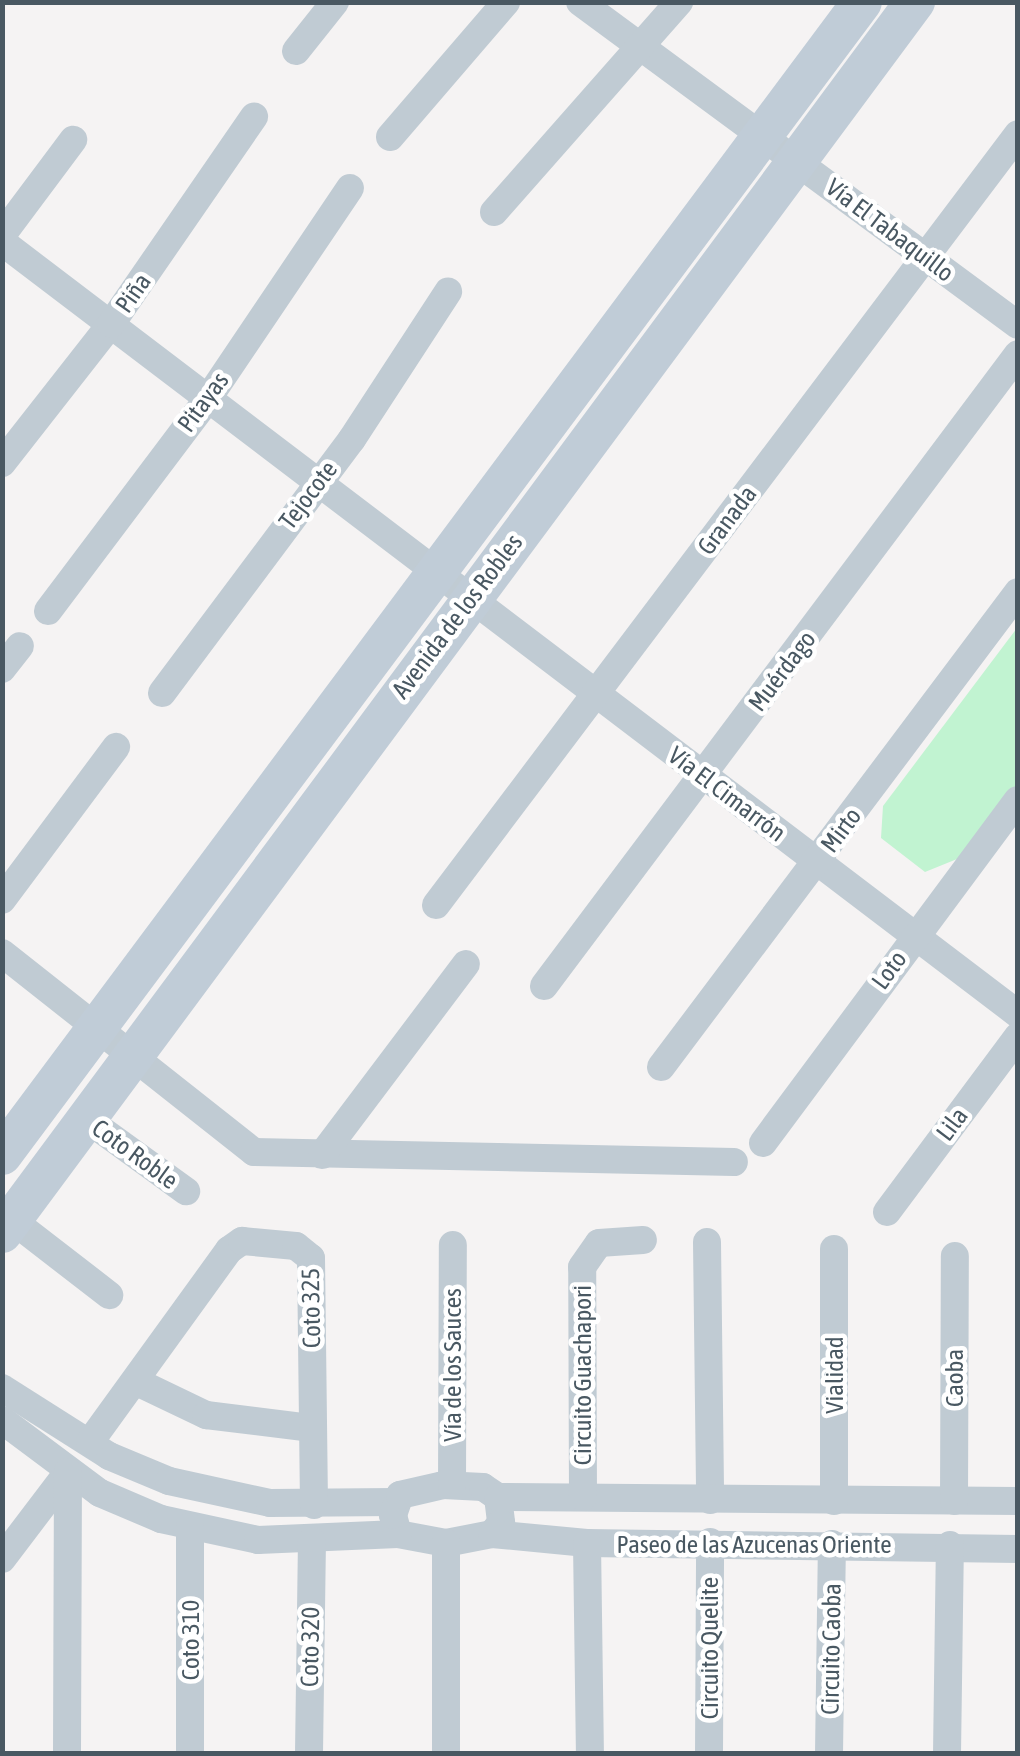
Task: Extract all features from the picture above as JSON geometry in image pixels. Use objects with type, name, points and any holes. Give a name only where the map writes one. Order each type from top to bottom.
[{"type":"street","points":[[296,51],[336,2]]},
{"type":"street","points":[[390,137],[506,2]]},
{"type":"street","name":"Vía El Tabaquillo","points":[[580,2],[798,159],[924,258],[1018,325]]},
{"type":"street","points":[[494,212],[643,50],[679,2]]},
{"type":"street","name":"Avenida de los Robles","points":[[2,1154],[862,2]]},
{"type":"street","name":"Avenida de los Robles","points":[[7,1227],[132,1051],[915,2]]},
{"type":"street","name":"Piña","points":[[2,463],[111,324],[254,117]]},
{"type":"street","name":"Granada","points":[[436,905],[1018,134]]},
{"type":"street","points":[[2,238],[73,140]]},
{"type":"street","name":"Pitayas","points":[[48,611],[209,397],[350,188]]},
{"type":"street","name":"Vía El Cimarrón","points":[[2,238],[320,478],[594,695],[1018,1014]]},
{"type":"street","name":"Tejocote","points":[[162,693],[320,478],[448,292]]},
{"type":"street","name":"Muérdago","points":[[544,986],[1018,354]]},
{"type":"street","name":"Mirto","points":[[661,1066],[1018,592]]},
{"type":"street","points":[[2,670],[20,646]]},
{"type":"street","points":[[2,900],[116,747]]},
{"type":"street","name":"Loto","points":[[763,1143],[1018,800]]},
{"type":"street","points":[[2,953],[132,1051],[254,1152],[698,1172],[734,1162]]},
{"type":"street","points":[[322,1155],[466,964]]},
{"type":"street","name":"Lila","points":[[887,1212],[1018,1036]]},
{"type":"street","name":"Coto Roble","points":[[85,1118],[186,1191]]},
{"type":"street","points":[[7,1227],[108,1295]]},
{"type":"street","name":"Circuito Guachapori","points":[[583,1498],[582,1267],[599,1243],[643,1240]]},
{"type":"street","name":"Coto 325","points":[[90,1442],[229,1250],[242,1241],[296,1246],[311,1258],[314,1504]]},
{"type":"street","points":[[707,1242],[710,1500]]},
{"type":"street","name":"Vía de los Sauces","points":[[452,1485],[453,1246]]},
{"type":"street","name":"Vialidad","points":[[834,1248],[834,1502]]},
{"type":"street","name":"Caoba","points":[[954,1501],[955,1256]]},
{"type":"street","points":[[136,1381],[206,1415],[312,1428]]},
{"type":"street","points":[[2,1388],[148,1474],[234,1497],[314,1504],[395,1502],[407,1490],[452,1485]]},
{"type":"street","points":[[2,1420],[68,1472],[130,1509],[190,1527],[312,1541],[398,1534],[446,1544],[446,1754]]},
{"type":"street","points":[[2,1559],[68,1472]]},
{"type":"street","points":[[67,1754],[68,1472]]},
{"type":"street","points":[[130,1509],[148,1474]]},
{"type":"street","name":"Paseo de las Azucenas Oriente","points":[[452,1485],[483,1487],[498,1497],[1018,1501]]},
{"type":"street","points":[[492,1534],[501,1523],[498,1497]]},
{"type":"street","points":[[395,1502],[398,1534]]},
{"type":"street","name":"Coto 310","points":[[190,1527],[190,1754]]},
{"type":"street","name":"Paseo de las Azucenas Oriente","points":[[446,1544],[492,1534],[587,1543],[950,1544],[1018,1548]]},
{"type":"street","name":"Coto 320","points":[[309,1754],[312,1541]]},
{"type":"street","name":"Circuito Quelite","points":[[708,1754],[710,1542]]},
{"type":"street","points":[[587,1543],[590,1754]]},
{"type":"street","name":"Circuito Caoba","points":[[829,1754],[832,1544]]},
{"type":"street","points":[[948,1754],[950,1544]]},
{"type":"green space","points":[[1017,628],[1017,785],[962,857],[925,872],[881,838],[883,806]]}]
